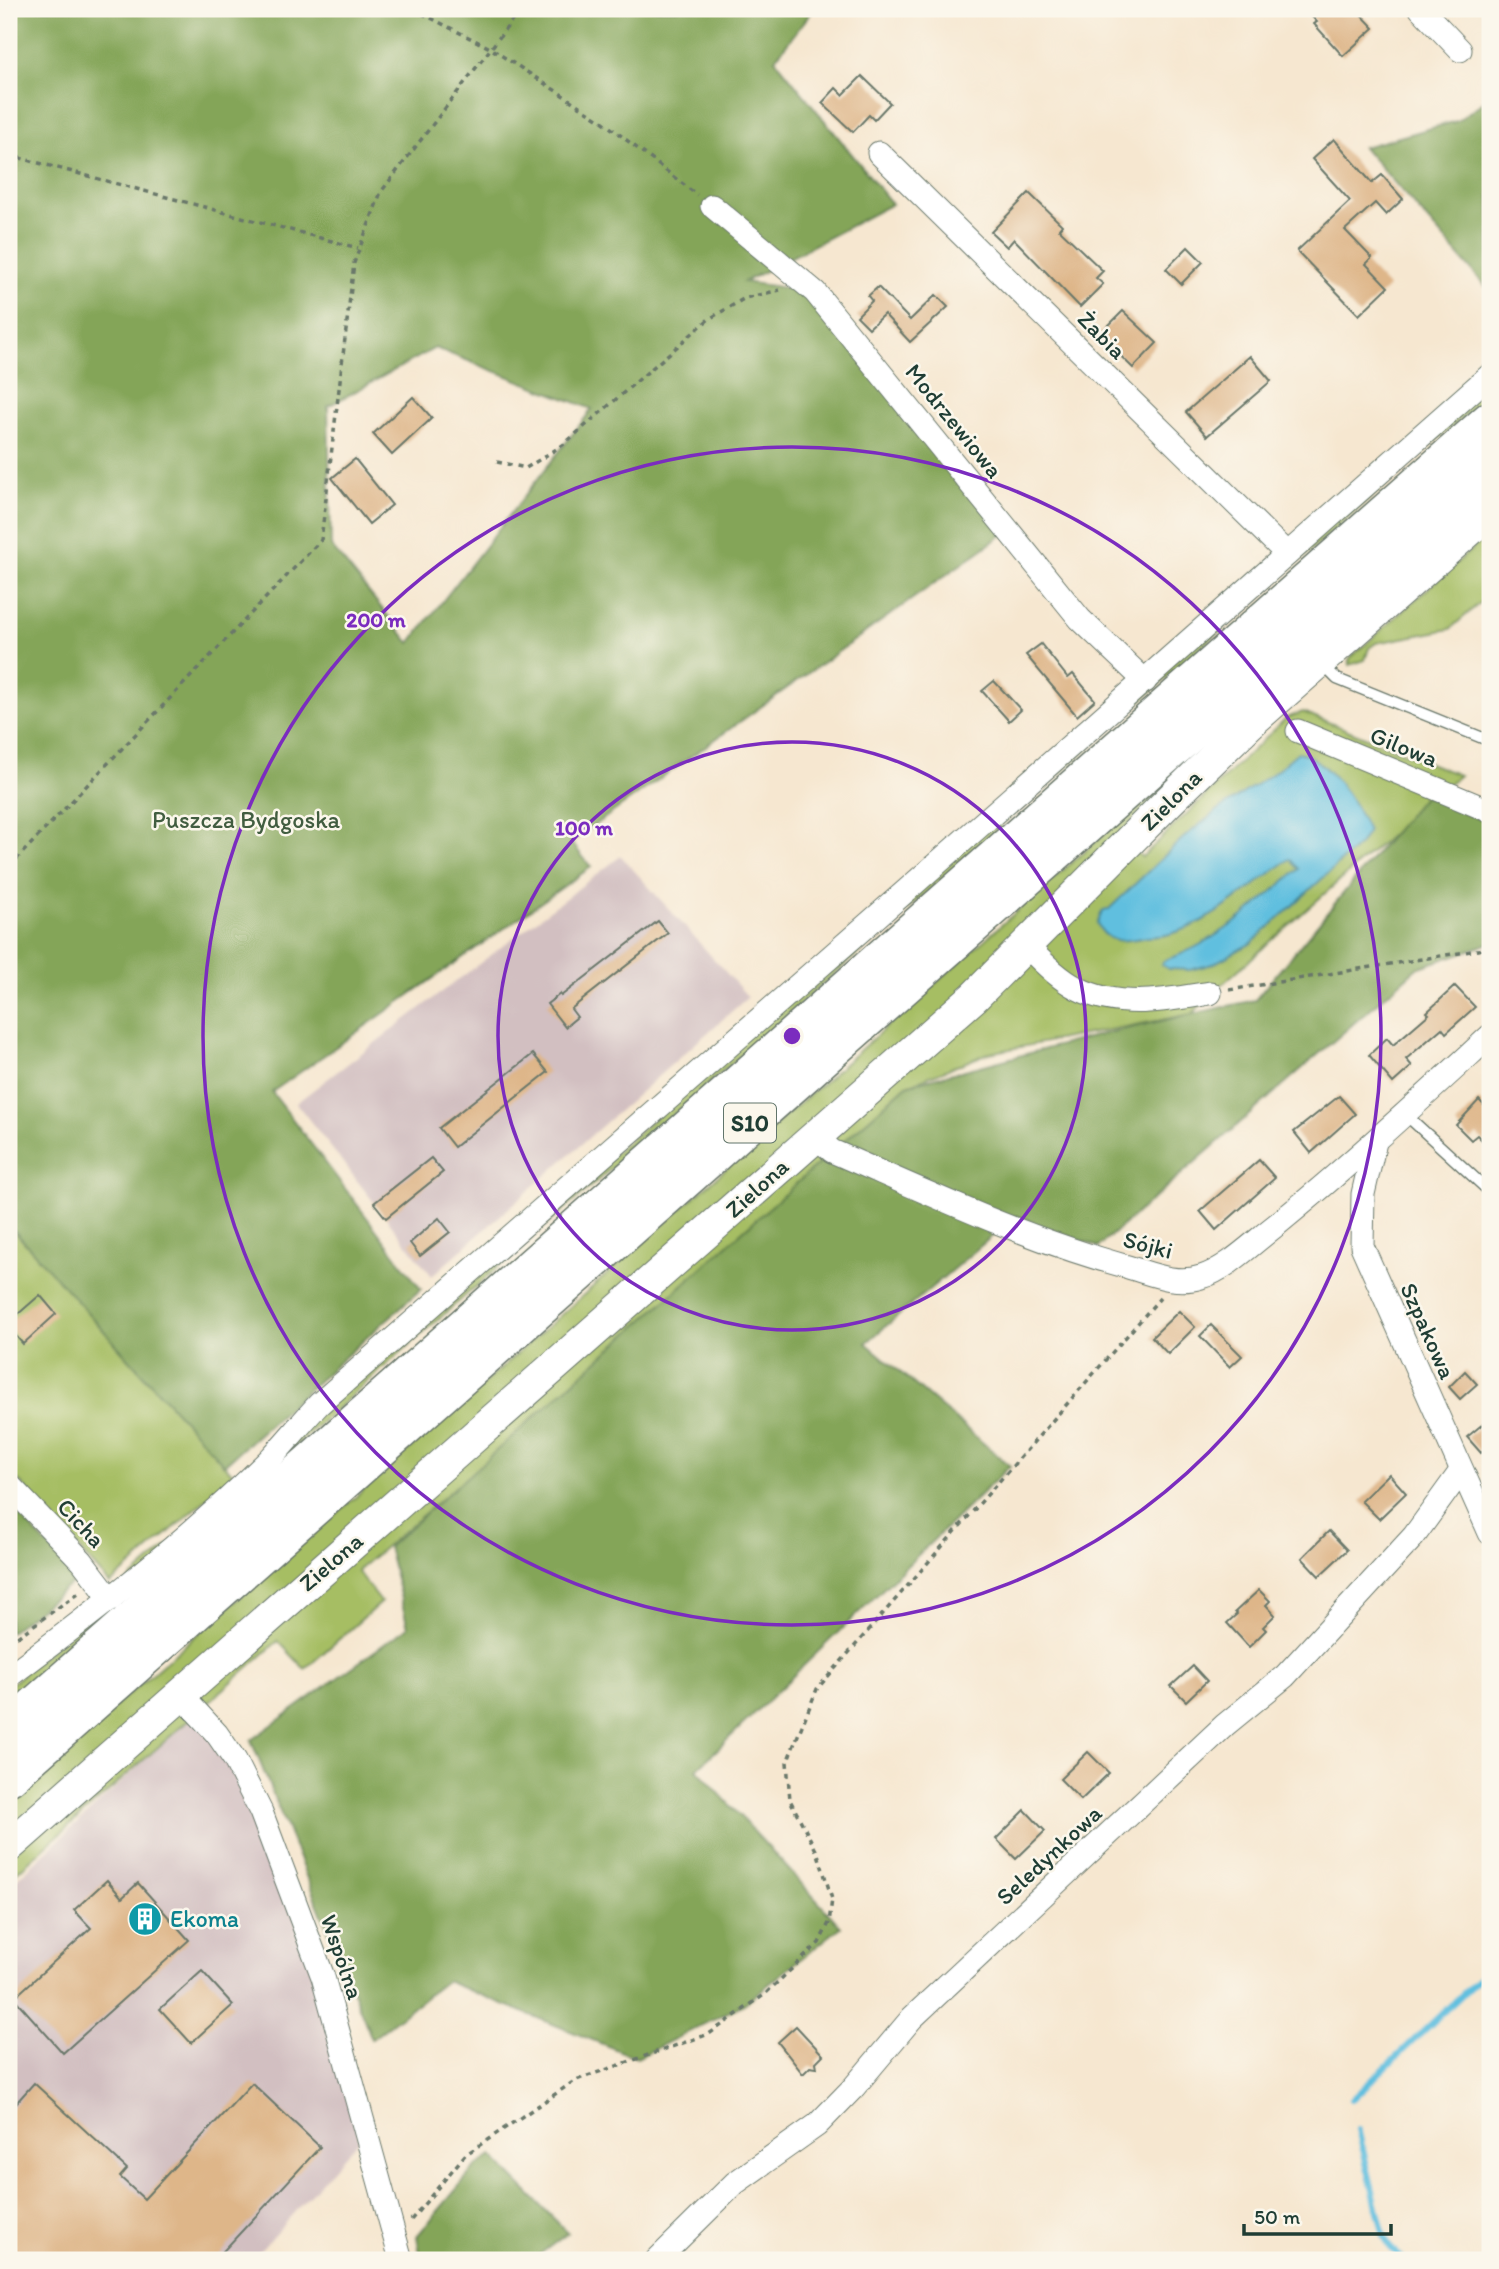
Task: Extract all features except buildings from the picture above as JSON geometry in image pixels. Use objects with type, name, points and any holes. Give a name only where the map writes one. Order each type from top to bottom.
[{"type":"highway","name":"S10","points":[[9,1729],[1490,421]]},
{"type":"highway","name":"S10","points":[[9,1776],[1490,468]]},
{"type":"street","points":[[1421,9],[1460,50]]},
{"type":"street","name":"Żabia","points":[[879,153],[1287,554]]},
{"type":"street","name":"Modrzewiowa","points":[[712,206],[815,292],[1080,619],[1145,681]]},
{"type":"street","points":[[9,1676],[111,1599],[269,1459],[320,1404],[1490,375]]},
{"type":"street","name":"Zielona","points":[[9,1846],[974,997],[1252,721],[1490,512]]},
{"type":"street","name":"Gilowa","points":[[1298,732],[1490,811]]},
{"type":"street","points":[[1027,946],[1076,988],[1098,997],[1125,1002],[1164,1001],[1210,993]]},
{"type":"street","name":"Sójki","points":[[815,1136],[832,1151],[1022,1233],[1091,1257],[1175,1280],[1201,1277],[1233,1259],[1375,1142],[1490,1036]]},
{"type":"street","name":"Szpakowa","points":[[1375,1142],[1363,1194],[1362,1246],[1490,1533]]},
{"type":"street","name":"Seledynkowa","points":[[657,2260],[735,2183],[817,2125],[854,2087],[912,2018],[1225,1725],[1285,1676],[1414,1536],[1461,1471]]},
{"type":"street","name":"Cicha","points":[[9,1485],[82,1561],[111,1599]]},
{"type":"street","name":"Wspólna","points":[[181,1695],[217,1734],[235,1760],[261,1812],[323,1977],[398,2250]]},
{"type":"lane","points":[[1320,662],[1337,679],[1490,741]]},
{"type":"lane","points":[[1405,1114],[1490,1192]]},
{"type":"path","points":[[413,9],[491,48],[601,120],[712,206]]},
{"type":"path","points":[[9,867],[321,540],[354,263],[359,248],[381,192],[521,9]]},
{"type":"path","points":[[9,155],[359,248]]},
{"type":"path","points":[[497,461],[526,468],[563,445],[709,319],[745,298],[781,289]]},
{"type":"path","points":[[1210,993],[1490,948]]},
{"type":"path","points":[[398,2250],[465,2155],[576,2080],[709,2034],[764,1995],[819,1943],[829,1923],[832,1899],[818,1854],[790,1800],[787,1762],[817,1689],[1175,1280]]},
{"type":"path","points":[[9,1643],[96,1579]]},
{"type":"shaded area","points":[[621,856],[748,997],[432,1276],[296,1103]]},
{"type":"shaded area","points":[[197,1712],[217,1734],[323,1977],[359,2139],[252,2260],[9,2260],[9,1886]]},
{"type":"green space","name":"Puszcza Bydgoska","points":[[9,9],[814,9],[775,59],[892,204],[744,282],[815,292],[1009,530],[571,842],[591,867],[272,1092],[421,1289],[224,1465],[9,1225]],"holes":[[[435,348],[592,409],[410,643],[331,546],[328,406]]]},
{"type":"green space","points":[[1490,97],[1490,291],[1363,147],[1457,121]]},
{"type":"green space","points":[[1490,383],[1490,393],[872,941],[9,1699],[9,1686]]},
{"type":"green space","points":[[1490,533],[1490,594],[1450,629],[1376,643],[1369,648],[1365,660],[1350,665],[1349,659]]},
{"type":"green space","points":[[1303,712],[1459,775],[1220,986],[1192,1014],[989,1053],[907,1085],[472,1473],[357,1571],[381,1602],[305,1669],[278,1641],[9,1879],[9,1798],[352,1500],[1231,724],[1116,837],[1142,857],[1286,718]]},
{"type":"green space","points":[[1424,796],[1490,823],[1490,943],[1417,968],[1098,1247],[1016,1216],[866,1343],[1010,1466],[697,1769],[841,1927],[744,2004],[637,2058],[446,1981],[372,2039],[251,1740],[408,1627],[388,1547],[907,1085],[1103,1034],[1255,1000]]},
{"type":"green space","points":[[9,1225],[234,1475],[110,1584],[9,1470]]},
{"type":"green space","points":[[9,1505],[79,1578],[9,1633]]},
{"type":"green space","points":[[492,2156],[568,2233],[532,2260],[421,2260],[417,2236],[476,2166]]},
{"type":"water","points":[[1298,752],[1309,756],[1330,773],[1356,808],[1368,831],[1359,845],[1252,943],[1213,964],[1190,970],[1169,969],[1161,965],[1165,960],[1220,933],[1252,909],[1299,869],[1290,859],[1217,912],[1185,929],[1167,935],[1128,940],[1115,940],[1105,935],[1097,923],[1102,912],[1109,909],[1182,839]]},
{"type":"waterway","points":[[1351,2100],[1490,1968]]},
{"type":"waterway","points":[[1358,2129],[1384,2236],[1390,2247],[1403,2260]]},
{"type":"place","name":"Ekoma","points":[[145,1919]]}]
